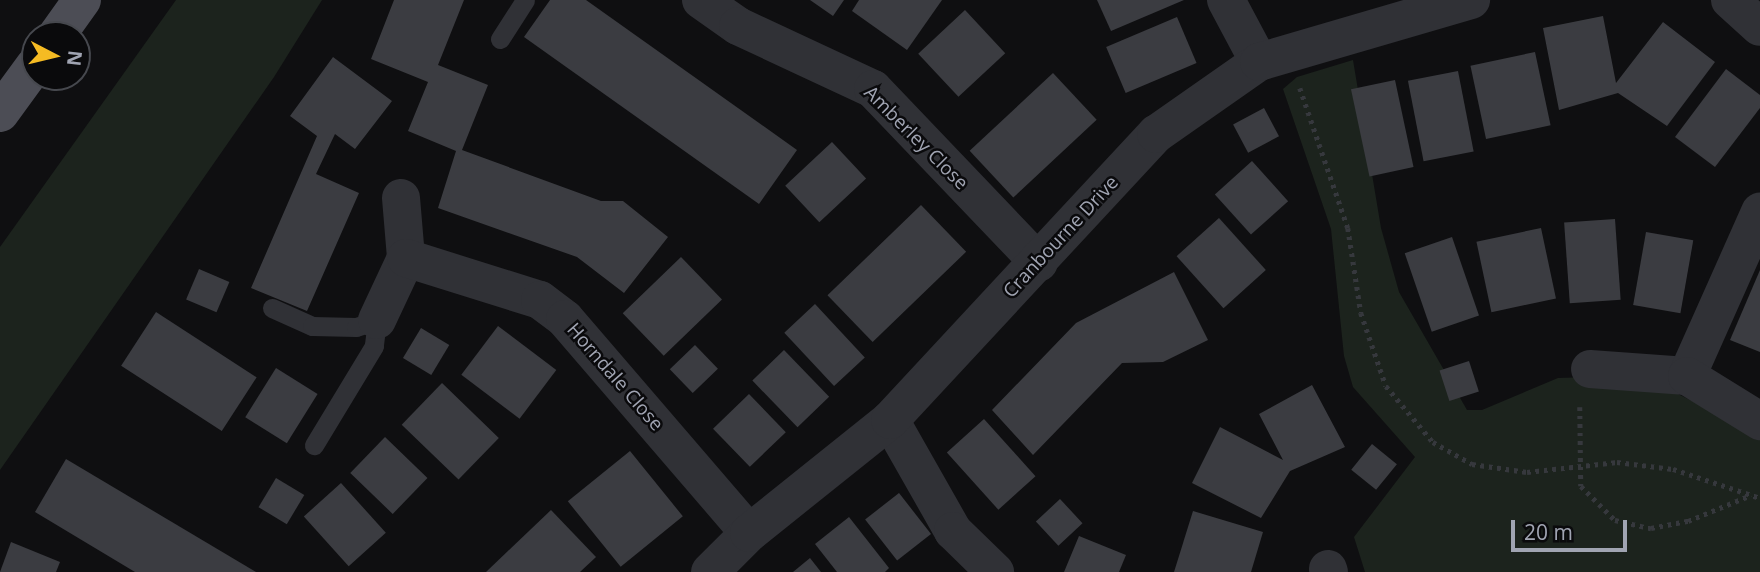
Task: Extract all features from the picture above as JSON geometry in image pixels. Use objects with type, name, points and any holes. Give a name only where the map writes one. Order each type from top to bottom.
[{"type":"main road","points":[[67,21],[82,0]]},
{"type":"main road","points":[[0,113],[21,84]]},
{"type":"street","name":"Amberley Close","points":[[701,0],[738,26],[873,89],[1039,263]]},
{"type":"street","points":[[1226,0],[1273,56]]},
{"type":"street","name":"Cranbourne Drive","points":[[710,572],[749,533],[890,421],[1156,134],[1273,56],[1471,0]]},
{"type":"street","points":[[1730,0],[1760,27]]},
{"type":"street","points":[[377,320],[406,258],[401,198]]},
{"type":"street","points":[[1687,376],[1760,212]]},
{"type":"street","name":"Horndale Close","points":[[406,258],[514,288],[565,319],[749,533]]},
{"type":"street","points":[[1590,369],[1687,376],[1760,421]]},
{"type":"street","points":[[890,421],[953,531],[995,572]]},
{"type":"lane","points":[[500,39],[526,0]]},
{"type":"lane","points":[[272,308],[312,326],[356,327],[377,320],[374,346],[314,445]]},
{"type":"path","points":[[1273,56],[1348,228],[1361,313],[1386,386],[1433,442],[1472,464],[1527,472],[1617,462],[1673,469],[1760,498]]},
{"type":"path","points":[[1590,369],[1580,410],[1578,467],[1581,486],[1592,500],[1633,527],[1688,521],[1752,495]]},
{"type":"shaded area","points":[[176,0],[322,0],[274,77],[0,470],[0,247]]},
{"type":"shaded area","points":[[1353,60],[1381,228],[1399,292],[1467,410],[1482,410],[1558,378],[1589,377],[1668,389],[1760,435],[1760,572],[1365,572],[1354,537],[1415,457],[1353,387],[1344,356],[1331,229],[1283,89],[1297,77]]},
{"type":"building","points":[[394,0],[464,0],[438,65],[488,85],[462,150],[601,201],[623,201],[668,237],[624,293],[577,257],[438,208],[456,151],[408,131],[428,82],[371,59]]},
{"type":"building","points":[[550,0],[586,0],[797,150],[759,204],[524,37]]},
{"type":"building","points":[[810,0],[844,0],[833,16]]},
{"type":"building","points":[[859,0],[942,0],[907,50],[852,11]]},
{"type":"building","points":[[1097,0],[1184,0],[1111,31]]},
{"type":"building","points":[[965,10],[1005,53],[958,97],[918,54]]},
{"type":"building","points":[[1603,16],[1616,83],[1663,22],[1715,62],[1667,126],[1618,93],[1559,110],[1543,28]]},
{"type":"building","points":[[1177,17],[1197,63],[1126,93],[1106,47]]},
{"type":"building","points":[[1535,52],[1551,125],[1486,139],[1470,66]]},
{"type":"building","points":[[333,57],[392,101],[355,149],[335,134],[316,174],[359,193],[307,311],[251,288],[317,136],[290,116]]},
{"type":"building","points":[[1726,69],[1760,95],[1760,108],[1715,167],[1675,137]]},
{"type":"building","points":[[1458,71],[1474,151],[1424,161],[1408,81]]},
{"type":"building","points":[[1053,73],[1097,120],[1013,198],[970,151]]},
{"type":"building","points":[[1395,80],[1414,167],[1369,176],[1351,89]]},
{"type":"building","points":[[1264,108],[1279,136],[1248,153],[1233,124]]},
{"type":"building","points":[[832,142],[866,179],[819,222],[785,186]]},
{"type":"building","points":[[1252,161],[1288,201],[1251,235],[1215,194]]},
{"type":"building","points":[[921,205],[966,252],[873,342],[827,295]]},
{"type":"building","points":[[1219,218],[1266,270],[1223,308],[1177,256]]},
{"type":"building","points":[[1615,219],[1621,300],[1570,303],[1564,223]]},
{"type":"building","points":[[1541,228],[1556,298],[1491,312],[1476,242]]},
{"type":"building","points":[[1646,232],[1693,240],[1680,313],[1633,305]]},
{"type":"building","points":[[1452,237],[1479,315],[1432,332],[1405,253]]},
{"type":"building","points":[[681,257],[722,299],[664,356],[623,313]]},
{"type":"building","points":[[199,269],[229,282],[216,312],[186,299]]},
{"type":"building","points":[[1760,270],[1760,352],[1730,340]]},
{"type":"building","points":[[1174,272],[1208,340],[1163,362],[1122,363],[1033,455],[992,410],[1076,323]]},
{"type":"building","points":[[815,304],[865,357],[834,386],[784,333]]},
{"type":"building","points":[[156,312],[257,377],[222,431],[121,366]]},
{"type":"building","points":[[498,326],[556,370],[520,419],[461,375]]},
{"type":"building","points":[[421,328],[449,345],[431,375],[403,358]]},
{"type":"building","points":[[695,345],[718,369],[693,393],[670,369]]},
{"type":"building","points":[[784,350],[829,397],[798,427],[752,381]]},
{"type":"building","points":[[1469,361],[1479,391],[1449,401],[1440,371]]},
{"type":"building","points":[[276,368],[318,394],[287,443],[245,417]]},
{"type":"building","points":[[442,383],[499,438],[459,480],[402,425]]},
{"type":"building","points":[[1312,385],[1345,447],[1290,471],[1261,518],[1192,483],[1220,427],[1283,460],[1259,414]]},
{"type":"building","points":[[749,394],[786,432],[750,467],[713,429]]},
{"type":"building","points":[[984,419],[1036,476],[998,510],[947,452]]},
{"type":"building","points":[[385,437],[427,478],[393,514],[350,473]]},
{"type":"building","points":[[1372,444],[1397,464],[1376,490],[1351,470]]},
{"type":"building","points":[[630,451],[683,516],[621,567],[568,501]]},
{"type":"building","points":[[66,459],[256,572],[135,572],[35,512]]},
{"type":"building","points":[[276,478],[304,495],[287,524],[258,507]]},
{"type":"building","points":[[341,483],[386,533],[349,566],[304,516]]},
{"type":"building","points":[[899,493],[931,534],[897,560],[865,519]]},
{"type":"building","points":[[1060,499],[1083,523],[1058,546],[1036,522]]},
{"type":"building","points":[[551,510],[596,557],[580,572],[486,572]]},
{"type":"building","points":[[1193,511],[1263,532],[1251,572],[1174,572]]},
{"type":"building","points":[[849,517],[889,568],[885,572],[837,572],[815,544]]},
{"type":"building","points":[[1079,536],[1126,555],[1119,572],[1064,572]]},
{"type":"building","points":[[11,542],[60,562],[56,572],[0,572]]},
{"type":"building","points":[[810,558],[821,572],[793,572]]}]
